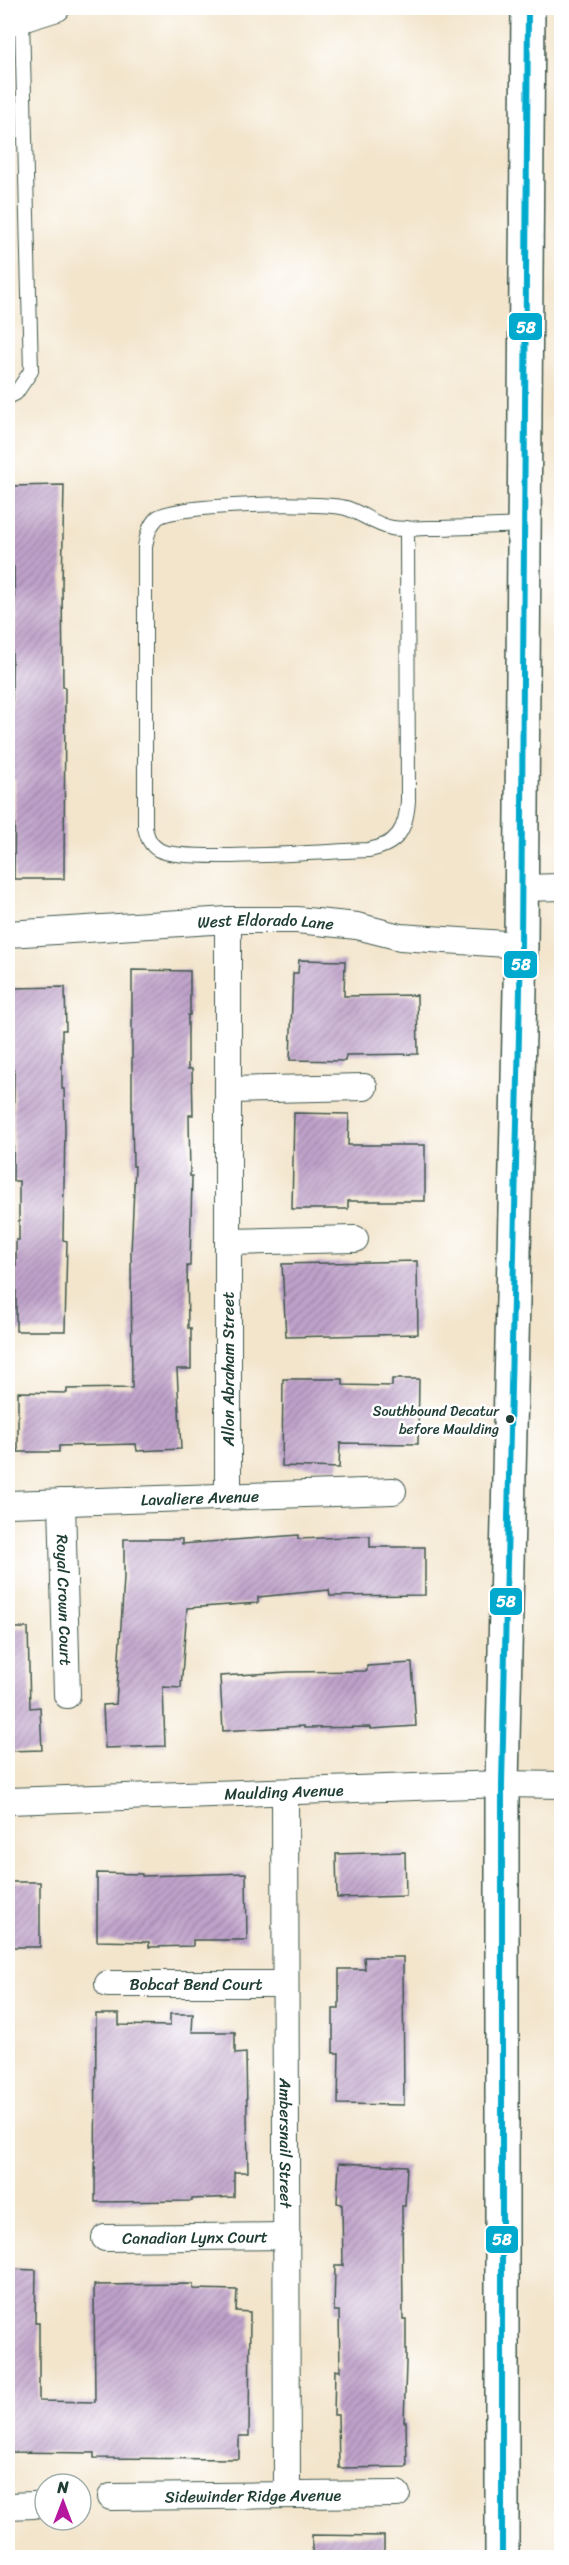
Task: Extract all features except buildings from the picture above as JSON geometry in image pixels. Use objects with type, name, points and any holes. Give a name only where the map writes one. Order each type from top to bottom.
[{"type":"main road","points":[[502,2558],[502,1784],[521,945],[528,8]]},
{"type":"street","points":[[15,26],[57,8]]},
{"type":"street","points":[[521,888],[561,887]]},
{"type":"street","name":"West Eldorado Lane","points":[[8,934],[228,920],[297,920],[357,926],[410,938],[521,945]]},
{"type":"street","name":"Allon Abraham Street","points":[[228,920],[228,1496]]},
{"type":"street","points":[[229,1090],[364,1087]]},
{"type":"street","points":[[228,1242],[355,1239]]},
{"type":"street","name":"Lavaliere Avenue","points":[[8,1504],[393,1491]]},
{"type":"street","name":"Royal Crown Court","points":[[62,1502],[67,1695]]},
{"type":"street","name":"Maulding Avenue","points":[[8,1801],[502,1784],[561,1785]]},
{"type":"street","name":"Ambersnail Street","points":[[285,1792],[287,2494]]},
{"type":"street","name":"Bobcat Bend Court","points":[[108,1984],[284,1984]]},
{"type":"street","name":"Canadian Lynx Court","points":[[105,2238],[287,2236]]},
{"type":"street","name":"Sidewinder Ridge Avenue","points":[[111,2497],[396,2494]]},
{"type":"street","points":[[8,2506],[33,2505]]},
{"type":"lane","points":[[8,397],[16,393],[31,371],[15,26]]},
{"type":"lane","points":[[407,528],[408,801],[404,828],[384,846],[368,850],[194,856],[161,851],[152,845],[145,827],[145,547],[148,530],[157,518],[167,513],[194,508],[323,504],[345,508],[393,528],[524,525]]},
{"type":"transit line","name":"58","points":[[502,2558],[502,1784],[521,945],[528,8]]},
{"type":"place","name":"Southbound Decatur before Maulding","points":[[510,1419]]}]
